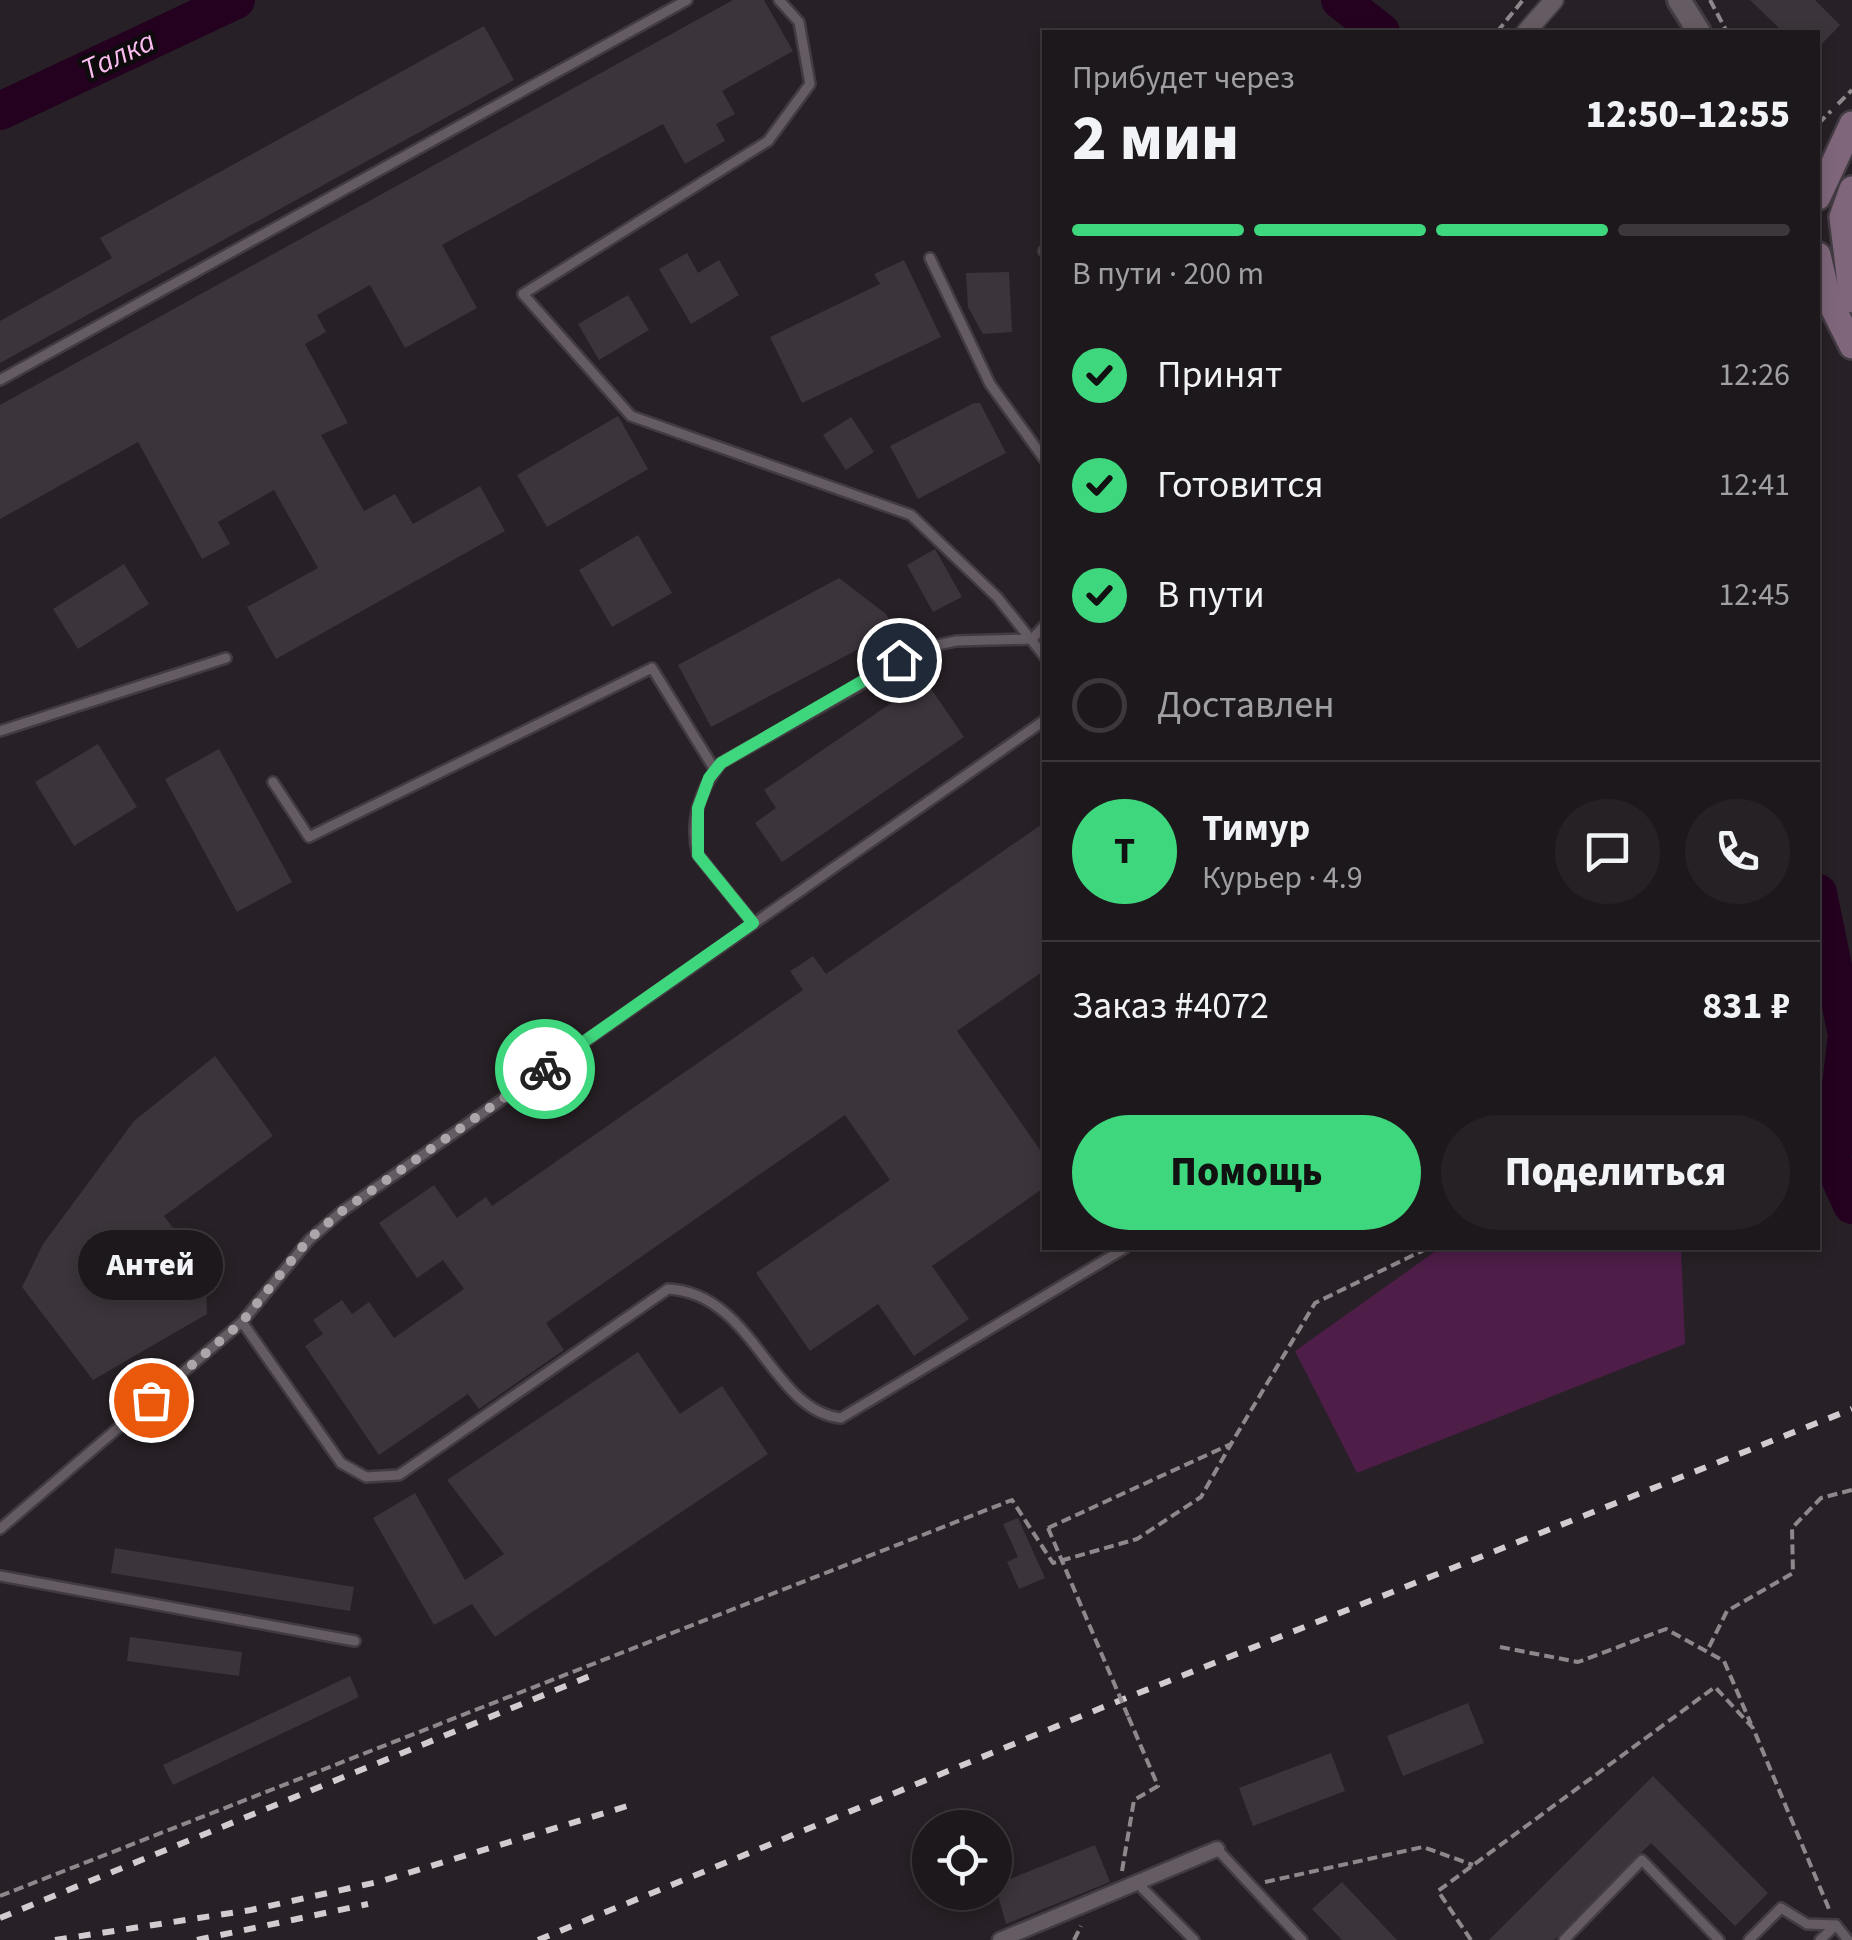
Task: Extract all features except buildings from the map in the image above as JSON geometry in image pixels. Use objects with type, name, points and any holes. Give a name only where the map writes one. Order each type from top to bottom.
[{"type":"main road","points":[[1820,193],[1852,124]]},
{"type":"main road","points":[[1852,189],[1842,217],[1852,300]]},
{"type":"main road","points":[[1820,264],[1828,298],[1852,346]]},
{"type":"street","points":[[1528,30],[1554,0]]},
{"type":"street","points":[[1679,0],[1698,30]]},
{"type":"street","points":[[1000,1940],[1218,1849]]},
{"type":"lane","points":[[0,380],[687,0]]},
{"type":"lane","points":[[779,0],[799,22],[810,84],[768,141],[523,294],[631,416],[911,514],[997,598],[1042,652]]},
{"type":"lane","points":[[930,258],[990,384],[1042,456]]},
{"type":"lane","points":[[753,923],[698,855],[695,843],[698,808],[721,763],[928,648],[956,641],[1032,640],[1042,628]]},
{"type":"lane","points":[[0,731],[226,658]]},
{"type":"lane","points":[[273,782],[309,837],[652,668],[715,770]]},
{"type":"lane","points":[[0,1529],[242,1322],[308,1240],[341,1212],[1042,722]]},
{"type":"lane","points":[[242,1322],[341,1463],[381,1479],[399,1475],[668,1288],[693,1291],[718,1303],[811,1409],[841,1418],[1122,1250]]},
{"type":"lane","points":[[0,1576],[355,1641]]},
{"type":"lane","points":[[1218,1849],[1302,1940]]},
{"type":"lane","points":[[1564,1940],[1642,1860],[1719,1940]]},
{"type":"lane","points":[[1136,1882],[1194,1940]]},
{"type":"lane","points":[[1749,1940],[1781,1908],[1808,1924],[1836,1925],[1848,1940]]},
{"type":"lane","points":[[1820,1940],[1836,1925]]},
{"type":"path","points":[[1499,30],[1523,0]]},
{"type":"path","points":[[1710,0],[1726,30]]},
{"type":"path","points":[[1820,122],[1852,90]]},
{"type":"path","points":[[0,1896],[1012,1500],[1052,1563],[1138,1539],[1201,1497],[1315,1303],[1424,1250]]},
{"type":"path","points":[[1118,1890],[1134,1800],[1158,1786],[1048,1528],[1231,1444]]},
{"type":"path","points":[[1709,1647],[1727,1610],[1793,1573],[1792,1528],[1822,1498],[1852,1490]]},
{"type":"path","points":[[1500,1647],[1578,1662],[1666,1629],[1724,1661],[1836,1925]]},
{"type":"path","points":[[1471,1940],[1438,1891],[1715,1687],[1753,1728]]},
{"type":"path","points":[[1251,1885],[1422,1847],[1473,1865]]},
{"type":"shaded area","points":[[1437,1250],[1681,1250],[1685,1344],[1357,1473],[1295,1351]]},
{"type":"waterway","name":"Талка","points":[[0,111],[236,0]]},
{"type":"waterway","name":"Талка","points":[[1340,0],[1378,30]]},
{"type":"waterway","name":"Талка","points":[[1820,903],[1847,1035],[1832,1161],[1852,1205]]},
{"type":"railway","points":[[538,1940],[1101,1708],[1852,1409]]},
{"type":"railway","points":[[0,1918],[590,1676]]},
{"type":"railway","points":[[55,1940],[251,1910],[382,1881],[637,1803]]},
{"type":"railway","points":[[197,1940],[368,1904]]},
{"type":"way so far","points":[[151,1400],[242,1322],[308,1240],[341,1212],[545,1069]]},
{"type":"place","name":"Антей","points":[[151,1400]]},
{"type":"route","points":[[545,1069],[753,923],[698,855],[695,843],[702,793],[721,763],[899,660]]}]
